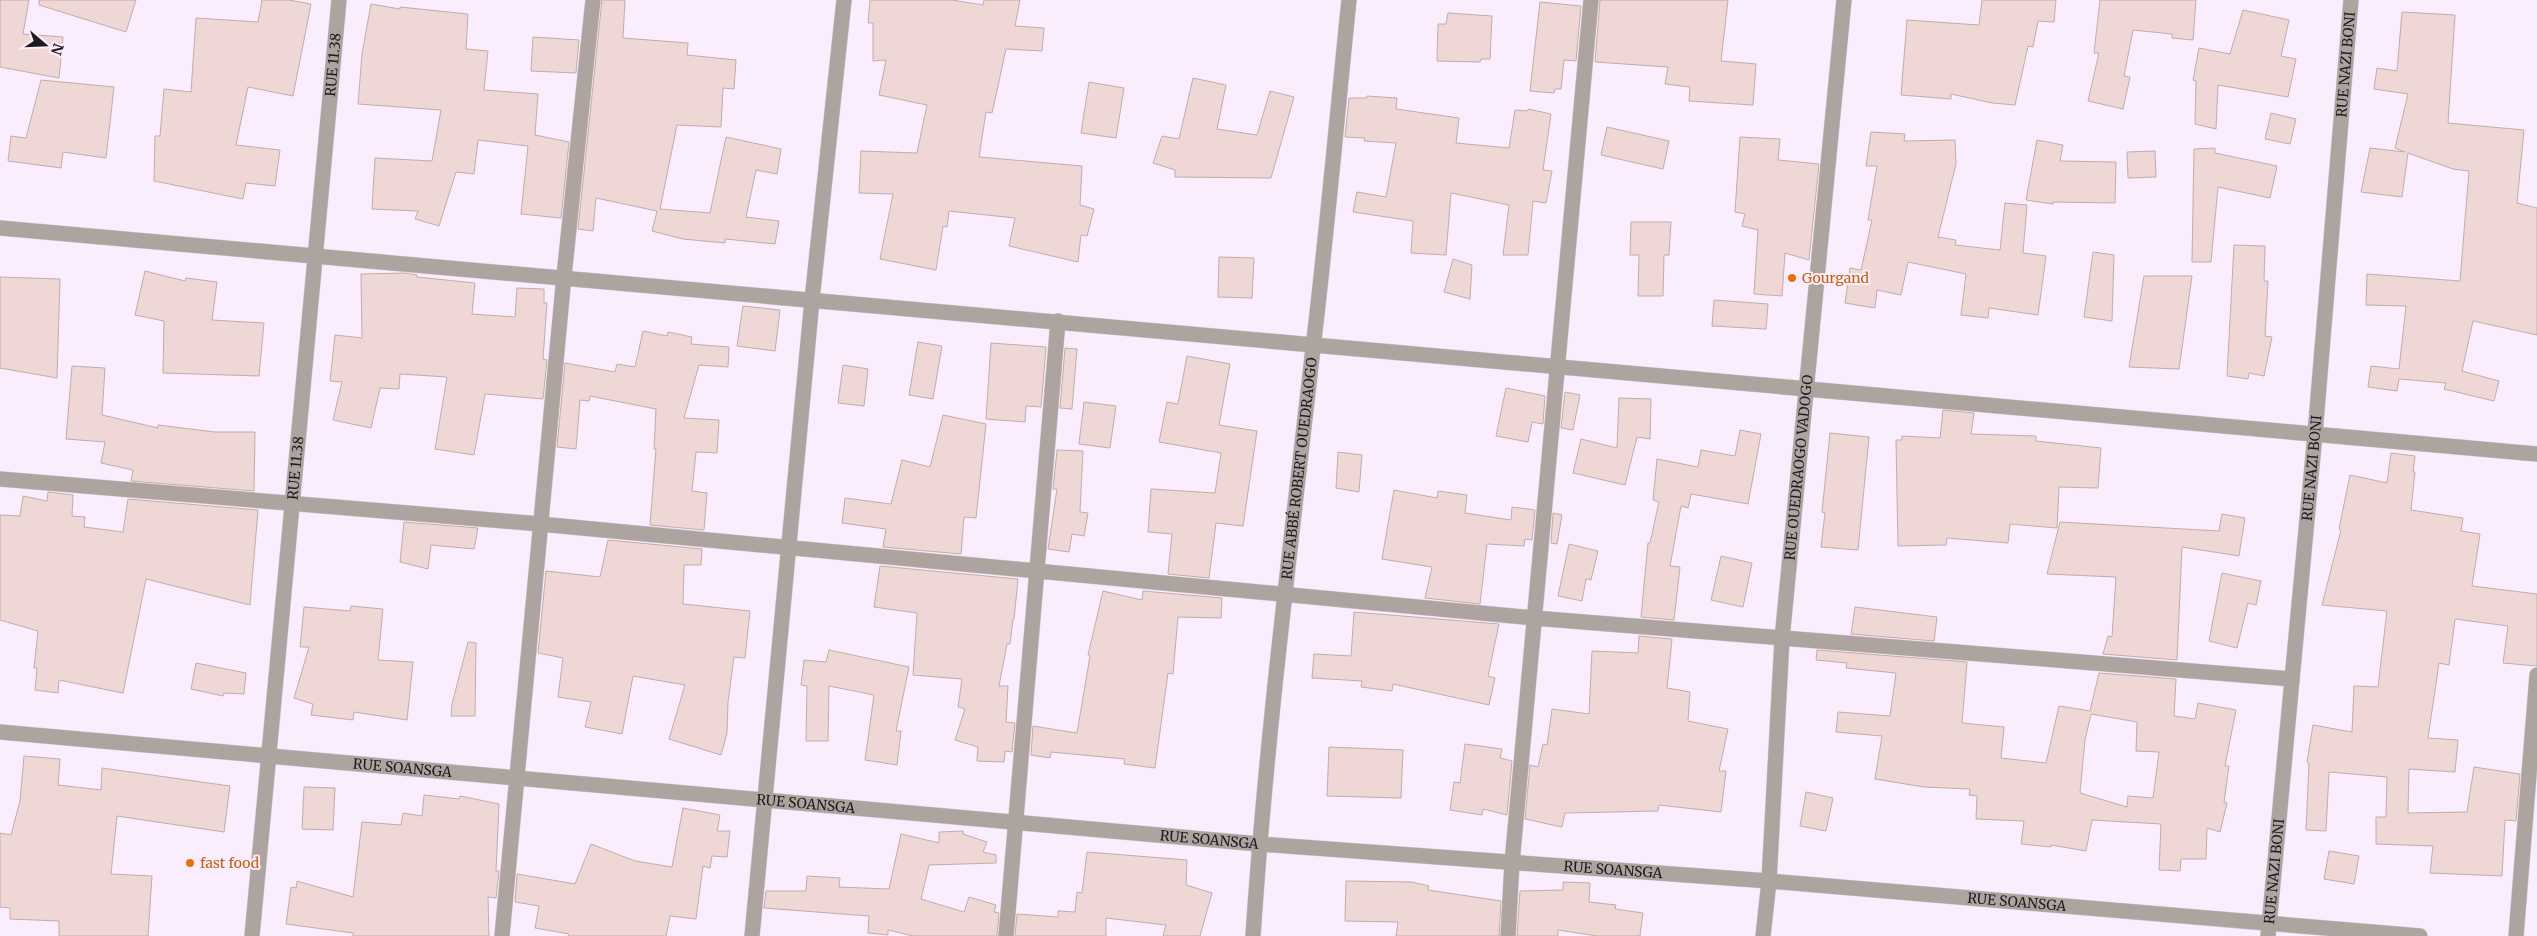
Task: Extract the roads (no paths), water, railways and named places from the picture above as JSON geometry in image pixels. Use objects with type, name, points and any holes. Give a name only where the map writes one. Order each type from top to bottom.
[{"type":"street","name":"RUE 11.38","points":[[252,936],[271,755],[339,0]]},
{"type":"street","points":[[502,936],[564,276],[593,0]]},
{"type":"street","points":[[752,936],[763,801],[812,300],[844,0]]},
{"type":"street","name":"RUE ABBÉ ROBERT OUEDRAOGO","points":[[1253,936],[1259,844],[1284,593],[1313,346],[1349,0]]},
{"type":"street","points":[[1508,936],[1512,862],[1559,368],[1591,0]]},
{"type":"street","name":"RUE OUEDRAOGO VADOGO","points":[[1764,936],[1769,881],[1782,639],[1844,0]]},
{"type":"street","name":"RUE NAZI BONI","points":[[2269,930],[2315,434],[2351,0]]},
{"type":"street","points":[[0,228],[564,276],[1313,346],[2537,454]]},
{"type":"street","points":[[1006,936],[1058,321]]},
{"type":"street","points":[[0,479],[540,524],[788,549],[1284,593],[1534,618],[2292,679]]},
{"type":"street","points":[[2516,936],[2537,676]]},
{"type":"street","name":"RUE SOANSGA","points":[[0,732],[1259,844],[1769,881],[2269,930],[2420,936]]},
{"type":"place","name":"Gourgand","points":[[1792,278]]},
{"type":"place","name":"fast food","points":[[190,863]]}]
